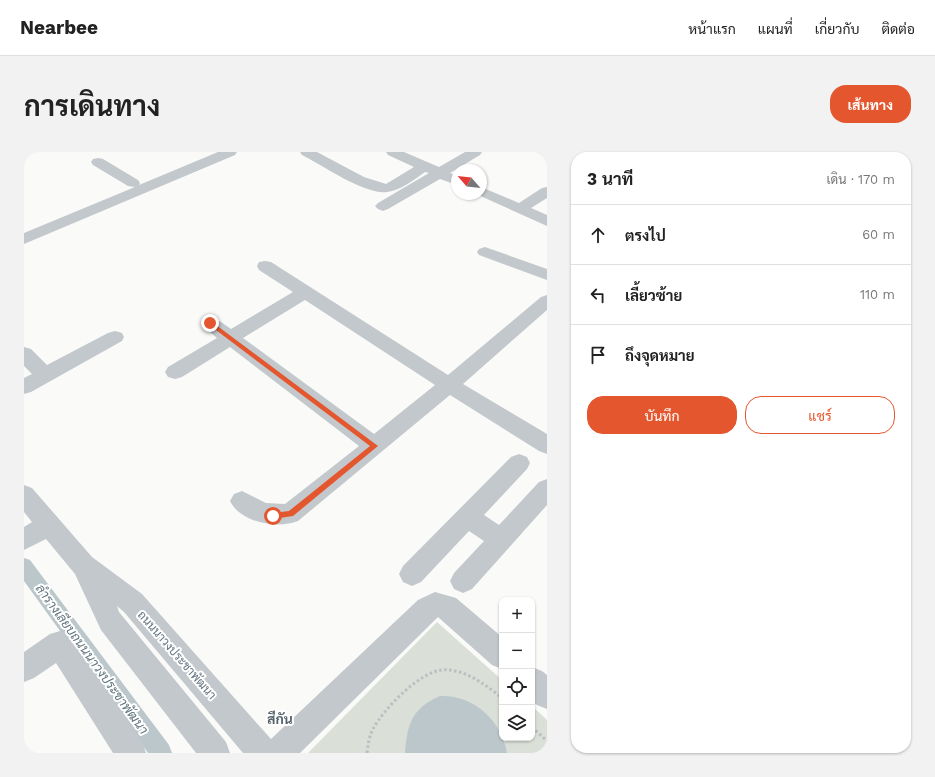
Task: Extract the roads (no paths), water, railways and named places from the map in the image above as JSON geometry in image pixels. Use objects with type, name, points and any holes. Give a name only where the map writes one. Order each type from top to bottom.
[{"type":"street","points":[[24,228],[207,152]]},
{"type":"street","points":[[24,239],[230,152]]},
{"type":"street","points":[[307,152],[368,184],[382,188],[387,188],[397,184],[424,166]]},
{"type":"street","points":[[393,152],[451,178]]},
{"type":"street","points":[[383,206],[475,152]]},
{"type":"street","points":[[98,162],[133,183]]},
{"type":"street","points":[[520,209],[547,191]]},
{"type":"street","points":[[487,194],[547,221]]},
{"type":"street","points":[[485,252],[532,268],[547,275]]},
{"type":"street","points":[[265,266],[449,385],[547,445]]},
{"type":"street","points":[[175,372],[229,337],[305,292]]},
{"type":"street","points":[[242,501],[253,509],[273,516],[290,514],[449,385],[547,301]]},
{"type":"street","points":[[210,323],[375,446]]},
{"type":"street","points":[[24,387],[115,337]]},
{"type":"street","points":[[24,354],[46,375]]},
{"type":"street","points":[[412,574],[469,517],[519,463]]},
{"type":"street","points":[[463,581],[547,489]]},
{"type":"street","name":"ถนนนาวงประชาพัฒนา","points":[[24,495],[83,565],[132,603],[263,753]]},
{"type":"street","points":[[469,517],[501,540]]},
{"type":"street","points":[[24,539],[49,524]]},
{"type":"street","name":"ถนนนาวงประชาพัฒนา","points":[[83,565],[110,621],[215,753]]},
{"type":"street","points":[[278,753],[426,609],[436,604],[446,607],[499,652]]},
{"type":"street","points":[[24,668],[60,644],[131,753]]},
{"type":"street","points":[[535,684],[547,694]]},
{"type":"waterway","name":"ลำรางเลียบถนนนาวงประชาพัฒนา","points":[[24,566],[161,753]]},
{"type":"district","name":"สีกัน","points":[[280,719]]}]
